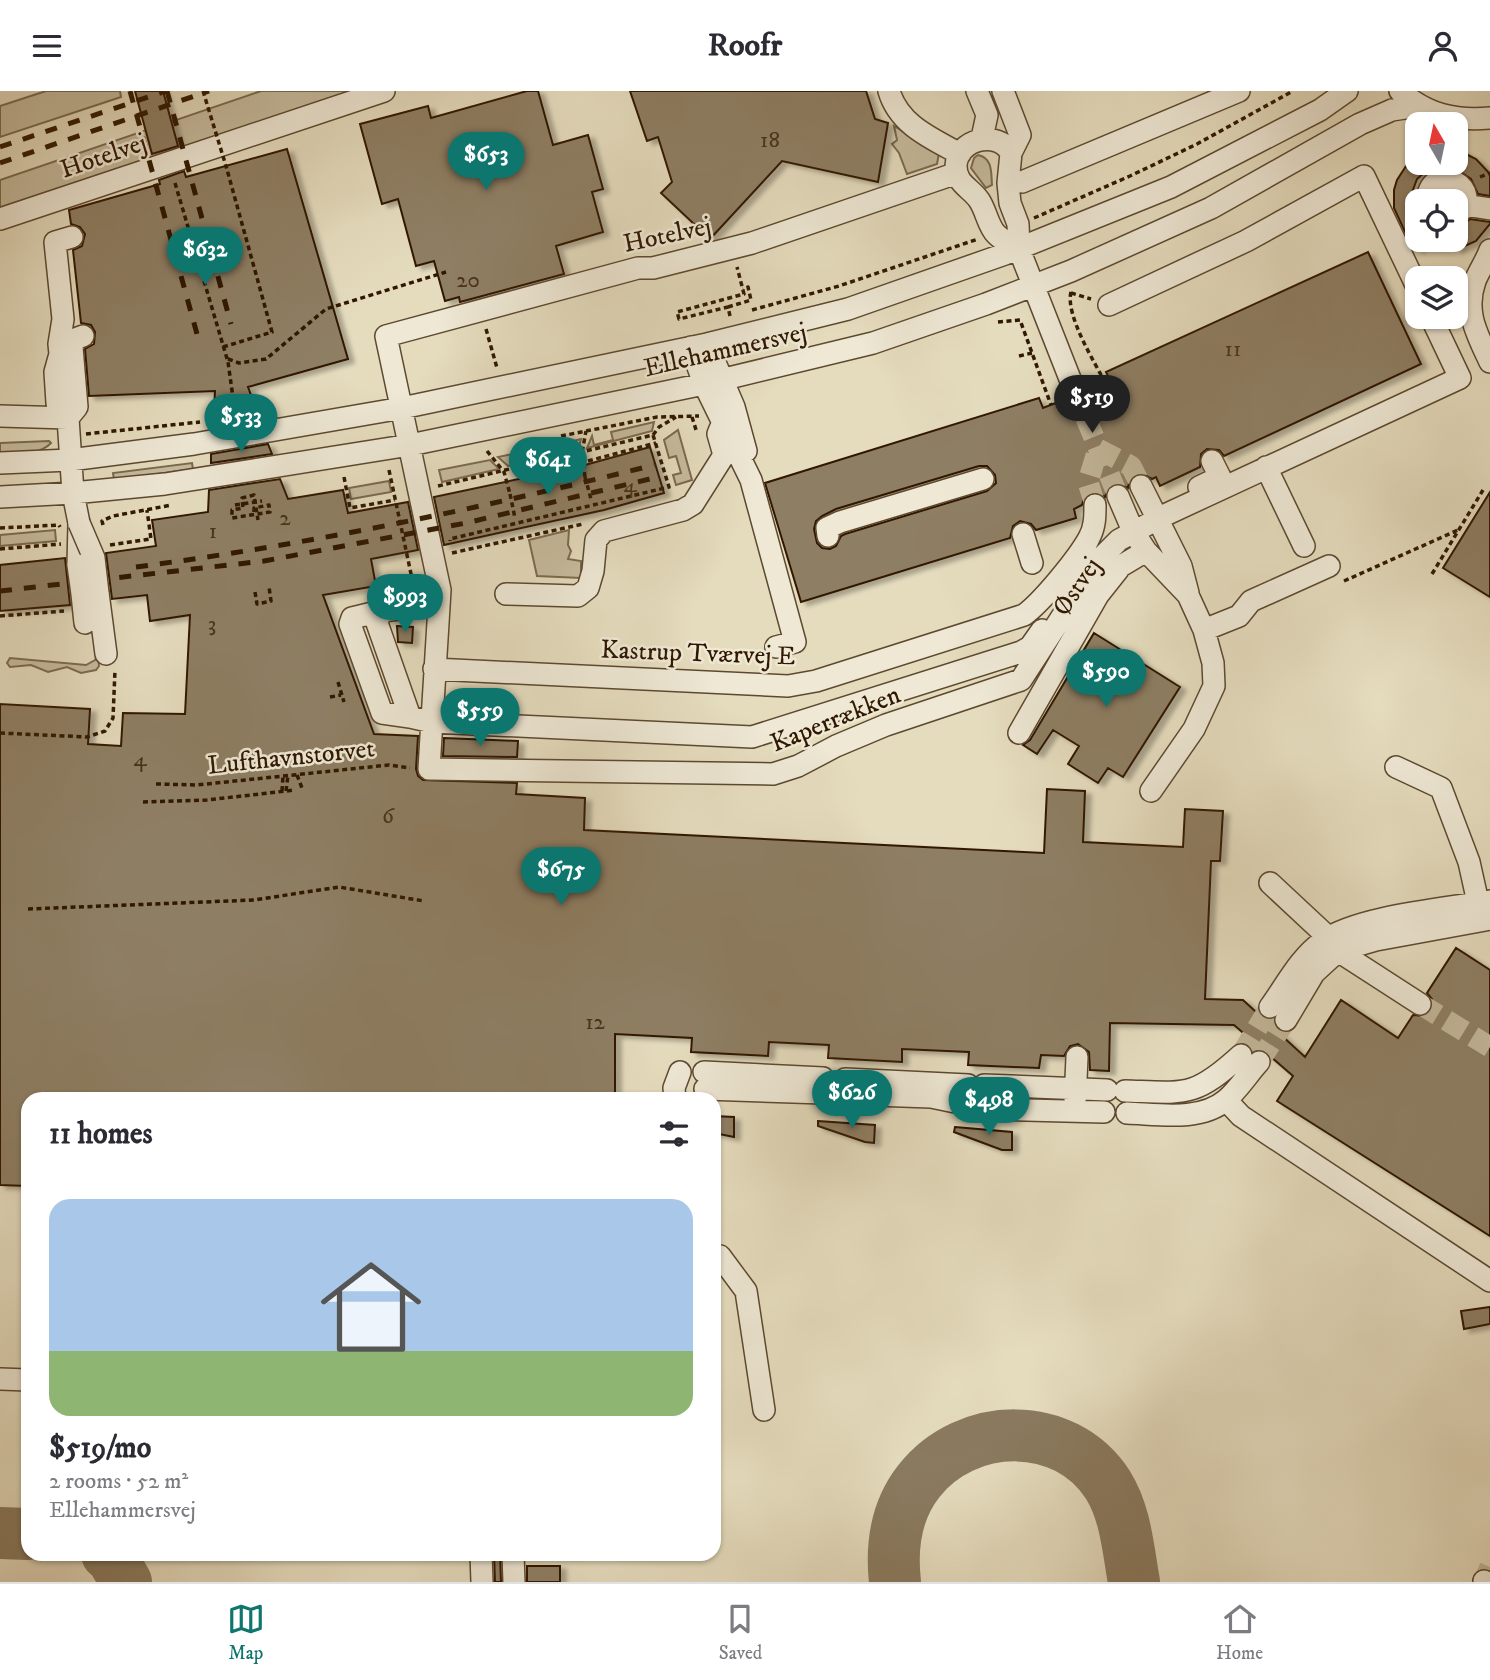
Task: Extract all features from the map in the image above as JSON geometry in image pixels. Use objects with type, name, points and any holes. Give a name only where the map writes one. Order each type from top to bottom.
[{"type":"street","name":"Hotelvej","points":[[0,219],[384,91]]},
{"type":"street","points":[[889,91],[891,100],[905,120],[958,164],[963,186],[979,200],[995,233],[1018,249]]},
{"type":"street","points":[[977,91],[987,115],[982,138],[1002,143],[1011,153]]},
{"type":"street","points":[[1003,91],[1020,135],[1011,153],[1008,193],[1018,224],[1018,249],[1074,389]]},
{"type":"street","points":[[1022,182],[1239,91]]},
{"type":"street","name":"Ellehammersvej","points":[[0,463],[70,460],[194,444],[402,408],[699,346],[848,309],[1018,249],[1171,187],[1320,110],[1347,91]]},
{"type":"street","points":[[1400,91],[1418,106],[1441,116],[1466,120],[1490,118]]},
{"type":"street","name":"Ellehammersvej","points":[[0,497],[165,484],[410,445],[713,382],[873,343],[1033,286],[1211,208],[1360,124],[1392,110],[1418,106]]},
{"type":"street","name":"Hotelvej","points":[[402,408],[386,336],[638,268],[653,268],[732,248],[958,164],[982,138]]},
{"type":"street","points":[[1109,305],[1246,241],[1364,176],[1407,266]]},
{"type":"street","points":[[1430,189],[1443,179],[1453,180],[1463,189]]},
{"type":"street","points":[[1468,210],[1490,209]]},
{"type":"street","points":[[72,237],[55,242],[62,319],[60,354],[55,372],[57,403],[68,418],[73,493],[79,523],[94,558],[82,597],[85,623]]},
{"type":"street","points":[[1486,260],[1479,302],[1480,313],[1490,336]]},
{"type":"street","points":[[1486,260],[1476,278],[1470,309],[1472,324],[1490,362]]},
{"type":"street","points":[[1154,513],[1227,485],[1460,378],[1436,329]]},
{"type":"street","points":[[68,418],[77,407],[72,347],[75,339],[83,336]]},
{"type":"street","points":[[699,346],[713,382],[720,417],[751,480],[795,642],[776,647]]},
{"type":"street","points":[[713,382],[734,407],[750,466],[751,480]]},
{"type":"street","points":[[402,408],[440,590],[429,769]]},
{"type":"street","points":[[0,416],[68,418]]},
{"type":"street","points":[[506,594],[578,596],[588,588],[593,571],[596,540],[604,531],[683,510],[693,504],[724,455],[718,435],[720,417]]},
{"type":"street","points":[[1154,513],[1220,477],[1212,461]]},
{"type":"street","points":[[1266,467],[1304,546]]},
{"type":"street","points":[[828,536],[827,528],[840,522],[983,479]]},
{"type":"street","points":[[1141,486],[1181,566],[1188,595],[1204,630],[1213,663],[1214,687],[1194,729],[1151,791]]},
{"type":"street","name":"Kastrup Tværvej E","points":[[434,669],[788,686],[816,681],[1024,615],[1037,605],[1089,538],[1095,524],[1095,505]]},
{"type":"street","name":"Kaperrækken","points":[[429,769],[773,774],[799,766],[836,746],[886,726],[1021,680],[1098,561],[1119,540],[1125,514],[1154,513]]},
{"type":"street","points":[[1125,514],[1146,551],[1188,595]]},
{"type":"street","points":[[1023,534],[1031,563]]},
{"type":"street","name":"Kaperrækken","points":[[439,605],[381,611],[377,622],[410,717],[431,726],[752,737],[1030,647],[1067,586],[1089,538]]},
{"type":"street","name":"Østvej","points":[[1019,733],[1098,596],[1121,566],[1146,551]]},
{"type":"street","points":[[1204,630],[1294,594],[1301,580],[1329,566]]},
{"type":"street","points":[[82,597],[106,654]]},
{"type":"street","points":[[1333,944],[1376,940],[1486,915],[1441,788],[1396,767]]},
{"type":"street","points":[[1270,883],[1333,944],[1420,1004]]},
{"type":"street","points":[[1278,1014],[1314,973],[1333,944]]},
{"type":"street","points":[[1075,1111],[1077,1057]]},
{"type":"street","points":[[845,1086],[931,1097],[972,1091],[1076,1090],[1190,1114],[1212,1108],[1226,1100],[1250,1059],[1200,1087],[1182,1093],[1120,1098]]},
{"type":"street","points":[[674,1092],[680,1072]]},
{"type":"street","points":[[708,1085],[823,1086]]},
{"type":"street","points":[[1226,1100],[1241,1116],[1490,1281]]},
{"type":"street","points":[[989,1109],[1104,1112]]},
{"type":"street","points":[[721,1260],[746,1291],[764,1410]]},
{"type":"street","points":[[0,1379],[21,1380]]},
{"type":"street","points":[[481,1561],[482,1582]]},
{"type":"street","points":[[513,1561],[514,1582]]},
{"type":"path","points":[[203,91],[272,332],[223,347]]},
{"type":"path","points":[[1018,224],[1197,144],[1293,91]]},
{"type":"path","points":[[174,180],[226,358],[239,421],[229,421]]},
{"type":"path","points":[[742,313],[838,286],[995,233]]},
{"type":"path","points":[[732,248],[744,294],[677,311],[679,319],[751,300],[748,287],[743,289]]},
{"type":"path","points":[[226,358],[239,363],[265,359],[326,309],[446,272]]},
{"type":"path","points":[[719,319],[730,316],[728,307]]},
{"type":"path","points":[[991,323],[1020,320],[1051,405]]},
{"type":"path","points":[[490,344],[497,368],[510,365]]},
{"type":"path","points":[[1019,356],[1031,353]]},
{"type":"path","points":[[561,436],[657,417],[720,417]]},
{"type":"path","points":[[437,486],[653,435],[659,427],[677,417]]},
{"type":"path","points":[[101,433],[194,421],[206,422]]},
{"type":"path","points":[[586,431],[582,453],[593,506]]},
{"type":"path","points":[[592,523],[452,553],[450,539],[668,487],[653,435]]},
{"type":"path","points":[[589,461],[656,443]]},
{"type":"path","points":[[499,449],[487,451],[504,472],[517,523]]},
{"type":"path","points":[[389,470],[414,591],[412,608]]},
{"type":"path","points":[[344,477],[350,508],[395,500]]},
{"type":"path","points":[[1432,574],[1483,491]]},
{"type":"path","points":[[254,512],[254,508],[261,506],[269,505],[270,512],[261,514],[251,515],[232,518],[232,510],[243,508],[242,498],[254,495],[256,507],[258,520]]},
{"type":"path","points":[[238,523],[235,505],[262,501],[265,519]]},
{"type":"path","points":[[113,516],[184,503]]},
{"type":"path","points":[[105,546],[151,539],[147,510]]},
{"type":"path","points":[[0,528],[59,525],[62,544],[0,549]]},
{"type":"path","points":[[255,592],[257,604],[271,601],[269,587]]},
{"type":"path","points":[[0,616],[68,610],[82,597]]},
{"type":"path","points":[[338,682],[344,702]]},
{"type":"path","points":[[330,697],[341,695]]},
{"type":"path","points":[[0,733],[87,737],[105,731]]},
{"type":"path","name":"Lufthavnstorvet","points":[[156,784],[197,785],[389,765],[429,769]]},
{"type":"path","points":[[284,791],[285,775]]},
{"type":"path","points":[[297,775],[302,788]]},
{"type":"path","points":[[143,802],[207,800],[295,790]]},
{"type":"path","points":[[28,909],[254,900],[339,887],[424,901]]},
{"type":"shaded area","points":[[46,91],[120,91],[121,97],[0,137],[0,106]]},
{"type":"shaded area","points":[[261,91],[362,91],[0,213],[0,180]]},
{"type":"shaded area","points":[[894,126],[939,153],[937,164],[907,174],[899,153],[892,144],[897,140]]},
{"type":"shaded area","points":[[978,155],[986,159],[990,167],[992,185],[986,188],[971,168]]},
{"type":"shaded area","points":[[654,422],[652,431],[587,448],[592,436],[594,445],[613,440],[611,432]]},
{"type":"shaded area","points":[[678,430],[692,480],[676,485],[673,475],[681,473],[676,456],[669,458],[664,440]]},
{"type":"shaded area","points":[[581,439],[578,450],[508,466],[498,457],[548,447],[550,453],[565,449],[564,443]]},
{"type":"shaded area","points":[[0,443],[51,443],[46,447],[34,452],[0,453]]},
{"type":"shaded area","points":[[490,460],[499,469],[442,482],[439,470]]},
{"type":"shaded area","points":[[192,463],[193,469],[114,480],[113,473]]},
{"type":"shaded area","points":[[389,481],[391,492],[351,499],[349,488]]},
{"type":"shaded area","points":[[55,530],[56,541],[0,546],[0,535]]},
{"type":"shaded area","points":[[569,530],[568,545],[571,551],[568,559],[581,561],[581,578],[537,576],[529,540]]},
{"type":"shaded area","points":[[98,655],[99,666],[96,670],[81,673],[67,667],[48,672],[31,665],[10,667],[7,663],[10,658],[86,665]]},
{"type":"building","points":[[135,91],[163,91],[178,146],[152,154]]},
{"type":"building","points":[[527,91],[538,91],[553,145],[588,135],[603,189],[592,192],[603,232],[556,246],[564,274],[460,302],[459,297],[445,301],[434,261],[416,266],[398,199],[382,204],[360,124],[428,106],[431,118]]},
{"type":"building","points":[[630,91],[866,91],[875,119],[888,123],[878,182],[782,161],[710,239],[661,193],[672,182],[658,137],[647,141]]},
{"type":"building","points":[[287,149],[348,359],[248,387],[260,419],[213,427],[215,391],[89,396],[85,349],[94,344],[95,332],[91,325],[81,323],[73,250],[82,246],[85,234],[80,227],[71,224],[69,210],[160,184],[159,180],[184,171],[186,177]]},
{"type":"building","points":[[1468,155],[1476,159],[1490,174],[1490,196],[1478,194],[1471,179],[1465,175],[1468,175]]},
{"type":"building","points":[[1405,168],[1405,175],[1422,175],[1413,189],[1405,189],[1405,232],[1394,208],[1397,180]]},
{"type":"building","points":[[1468,221],[1490,224],[1476,241],[1468,245]]},
{"type":"building","points":[[1368,252],[1421,364],[1224,456],[1219,450],[1207,449],[1201,454],[1200,467],[1160,486],[1156,477],[1152,479],[1141,473],[1130,478],[1128,488],[1119,483],[1108,488],[1105,497],[1096,492],[1089,493],[1082,505],[1074,509],[1076,518],[1036,530],[1031,524],[1020,521],[1013,526],[1010,538],[801,602],[765,483],[1039,398],[1043,408],[1066,399],[1078,401],[1084,398],[1087,391],[1111,382],[1106,372]],"holes":[[[979,466],[987,466],[995,475],[996,483],[987,491],[845,534],[836,546],[830,549],[822,548],[817,543],[814,529],[816,521],[836,509]]]},
{"type":"building","points":[[268,444],[272,454],[211,463],[211,454]]},
{"type":"building","points":[[650,447],[664,493],[604,510],[444,545],[434,497],[585,465]]},
{"type":"building","points":[[280,479],[288,499],[343,490],[348,513],[408,502],[418,550],[371,559],[376,586],[323,595],[374,734],[418,736],[416,769],[423,780],[517,783],[516,794],[585,798],[584,830],[1044,853],[1047,789],[1085,791],[1083,842],[1183,847],[1185,809],[1223,811],[1220,861],[1211,861],[1205,999],[1243,1000],[1305,1057],[1341,1000],[1398,1038],[1413,1015],[1425,1016],[1431,1011],[1432,999],[1427,993],[1456,948],[1490,970],[1490,1236],[1277,1101],[1293,1076],[1234,1025],[1110,1023],[1109,1071],[1090,1070],[1089,1052],[1078,1044],[1070,1046],[1064,1056],[1041,1055],[1039,1068],[968,1065],[969,1052],[902,1049],[902,1062],[828,1058],[829,1045],[769,1042],[768,1056],[691,1052],[692,1038],[615,1034],[615,1092],[21,1092],[21,1186],[0,1185],[0,704],[90,709],[88,744],[121,746],[123,713],[185,714],[190,615],[150,621],[147,595],[112,599],[106,553],[156,546],[152,520],[208,512],[209,490]]},
{"type":"building","points":[[1490,492],[1490,597],[1443,568]]},
{"type":"building","points":[[65,558],[70,605],[0,611],[0,565]]},
{"type":"building","points":[[397,626],[413,627],[412,643],[398,642]]},
{"type":"building","points":[[1094,633],[1180,687],[1123,777],[1108,768],[1098,783],[1068,764],[1079,746],[1053,730],[1037,754],[1023,745],[1030,740]]},
{"type":"building","points":[[444,738],[518,741],[517,757],[443,756]]},
{"type":"building","points":[[721,1116],[734,1117],[734,1137],[721,1134]]},
{"type":"building","points":[[818,1121],[875,1125],[874,1143],[818,1126]]},
{"type":"building","points":[[955,1127],[1012,1132],[1012,1150],[1002,1150],[954,1132]]},
{"type":"building","points":[[1490,1307],[1490,1324],[1464,1329],[1461,1311]]},
{"type":"building","points":[[494,1561],[500,1561],[501,1582],[495,1582]]},
{"type":"building","points":[[527,1566],[560,1566],[560,1582],[527,1582]]},
{"type":"taxiway","points":[[895,1582],[894,1555],[900,1516],[919,1481],[939,1461],[962,1447],[988,1438],[1015,1435],[1042,1438],[1067,1448],[1089,1463],[1108,1485],[1123,1520],[1134,1582]]},
{"type":"taxiway","points":[[0,1533],[21,1534]]},
{"type":"taxiway","points":[[114,1561],[126,1582]]},
{"type":"tunnel","points":[[1074,389],[1118,496]]},
{"type":"tunnel","points":[[1098,449],[1131,466],[1141,486]]},
{"type":"tunnel","points":[[1095,505],[1088,482],[1098,449]]},
{"type":"tunnel","points":[[1420,1004],[1490,1047]]},
{"type":"tunnel","points":[[1241,1055],[1270,1007]]},
{"type":"tunnel","points":[[1259,1062],[1286,1020]]},
{"type":"tunnel","points":[[1484,1581],[1490,1567]]},
{"type":"railway","points":[[130,91],[197,334]]},
{"type":"railway","points":[[0,147],[166,91]]},
{"type":"railway","points":[[167,91],[231,324]]},
{"type":"railway","points":[[0,163],[209,91]]},
{"type":"railway","points":[[136,567],[202,558],[396,523],[654,465]]},
{"type":"railway","points":[[0,591],[264,561],[466,523],[658,477]]}]
